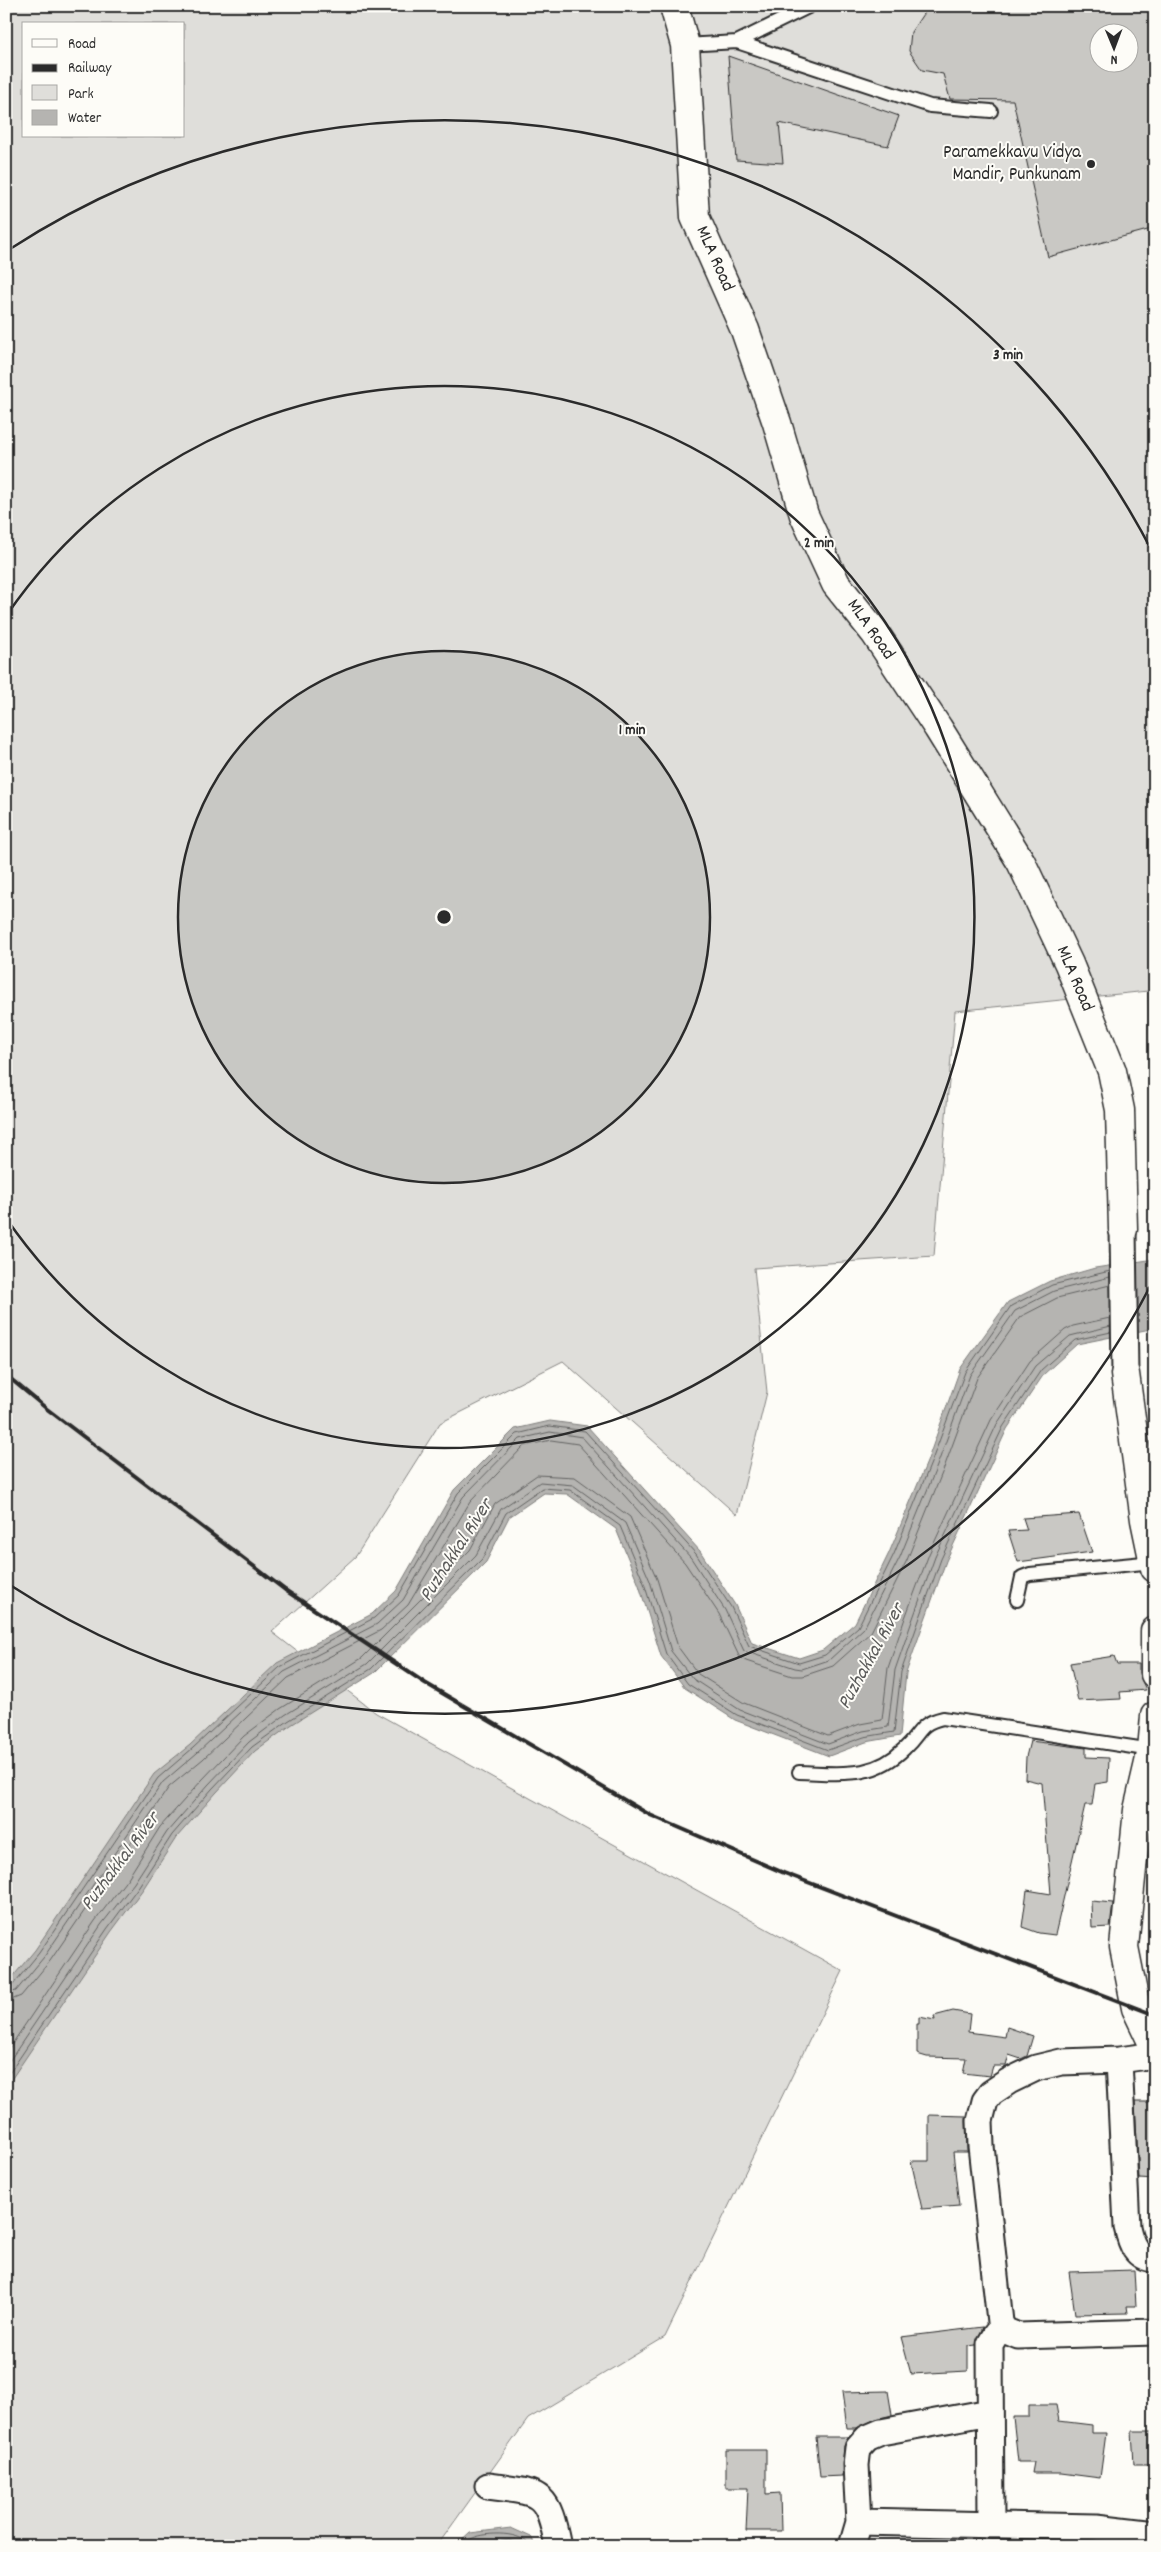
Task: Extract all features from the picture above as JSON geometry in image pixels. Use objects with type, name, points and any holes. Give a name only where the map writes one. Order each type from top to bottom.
[{"type":"street","name":"MLA Road","points":[[674,6],[685,44],[695,217],[745,330],[804,516],[836,584],[875,633],[938,728],[1016,854],[1069,964],[1112,1070],[1120,1110],[1123,1229]]},
{"type":"street","points":[[1123,1229],[1125,1374],[1145,1520],[1154,1565]]},
{"type":"street","points":[[1155,1631],[1155,1674]]},
{"type":"street","points":[[1155,1716],[1152,1750],[1138,1810],[1124,1947],[1136,2008],[1155,2048]]},
{"type":"street","points":[[1155,2055],[1120,2060],[1061,2062],[1036,2068],[1009,2081],[991,2093],[985,2101],[980,2121],[982,2166],[1000,2322],[1004,2330],[1018,2336],[1155,2332]]},
{"type":"street","points":[[1120,2060],[1127,2227],[1131,2245],[1137,2254],[1155,2259]]},
{"type":"street","points":[[991,2525],[990,2344],[996,2334],[1004,2330]]},
{"type":"street","points":[[852,2546],[859,2522],[856,2465],[858,2448],[867,2438],[881,2432],[990,2412]]},
{"type":"street","points":[[488,2486],[531,2492],[547,2505],[552,2515],[558,2546]]},
{"type":"street","points":[[859,2522],[1096,2527],[1155,2534]]},
{"type":"lane","points":[[737,42],[810,6]]},
{"type":"lane","points":[[685,44],[737,42],[930,106],[991,111]]},
{"type":"lane","points":[[1017,1600],[1022,1577],[1030,1574],[1154,1565]]},
{"type":"lane","points":[[799,1772],[855,1774],[871,1771],[889,1762],[906,1748],[927,1722],[943,1718],[1152,1750]]},
{"type":"green space","points":[[6,6],[1155,6],[1155,1268],[1148,991],[955,1011],[934,1256],[754,1268],[767,1392],[737,1515],[563,1361],[440,1423],[356,1556],[272,1632],[376,1713],[843,1971],[665,2337],[528,2419],[437,2546],[6,2546]]},
{"type":"water","name":"Puzhakkal River","points":[[1155,1259],[1155,1328],[1077,1344],[1044,1374],[1007,1429],[946,1561],[906,1673],[900,1736],[866,1742],[829,1756],[735,1720],[685,1688],[661,1656],[639,1585],[616,1529],[567,1494],[544,1493],[509,1517],[486,1562],[374,1673],[291,1725],[255,1751],[216,1793],[176,1838],[143,1889],[111,1932],[6,2087],[6,1985],[35,1950],[154,1774],[190,1745],[277,1663],[372,1614],[396,1591],[454,1490],[515,1429],[550,1421],[587,1426],[700,1551],[735,1605],[752,1643],[799,1658],[823,1650],[855,1623],[889,1553],[927,1462],[960,1369],[1008,1302],[1050,1281],[1095,1268]]},
{"type":"water","points":[[511,2528],[531,2537],[536,2546],[456,2546],[470,2533]]},
{"type":"building","name":"Paramekkavu Vidya Mandir, Punkunam","points":[[934,6],[1155,6],[1155,228],[1048,257],[1013,100],[950,99],[943,74],[922,70],[909,51],[911,32],[923,14]]},
{"type":"building","points":[[728,56],[899,116],[888,146],[779,123],[783,163],[736,160]]},
{"type":"building","points":[[1079,1514],[1092,1552],[1018,1562],[1008,1531],[1027,1530],[1023,1518]]},
{"type":"building","points":[[1114,1656],[1117,1664],[1139,1664],[1139,1674],[1146,1690],[1120,1692],[1121,1699],[1078,1701],[1070,1663]]},
{"type":"building","points":[[1030,1741],[1086,1748],[1086,1757],[1109,1758],[1108,1782],[1095,1784],[1092,1805],[1085,1805],[1055,1935],[1039,1933],[1022,1927],[1027,1890],[1051,1894],[1042,1783],[1025,1779],[1026,1757]]},
{"type":"building","points":[[1091,1901],[1113,1903],[1110,1927],[1092,1928]]},
{"type":"building","points":[[953,2011],[970,2014],[968,2032],[1005,2037],[1007,2027],[1033,2036],[1027,2056],[1021,2059],[1009,2055],[1006,2066],[993,2066],[990,2076],[963,2073],[966,2058],[927,2057],[917,2054],[917,2024],[919,2024],[919,2017],[935,2020],[934,2016]]},
{"type":"building","points":[[1135,2102],[1155,2102],[1155,2180],[1139,2179]]},
{"type":"building","points":[[929,2115],[966,2116],[967,2152],[953,2152],[959,2206],[922,2209],[911,2161],[929,2161]]},
{"type":"building","points":[[1134,2270],[1136,2306],[1127,2306],[1128,2313],[1075,2314],[1069,2272]]},
{"type":"building","points":[[983,2327],[976,2345],[968,2346],[968,2371],[911,2374],[901,2337]]},
{"type":"building","points":[[888,2391],[892,2415],[876,2419],[857,2428],[847,2428],[842,2392]]},
{"type":"building","points":[[1029,2405],[1056,2405],[1059,2421],[1092,2425],[1092,2433],[1106,2433],[1100,2478],[1061,2473],[1032,2473],[1034,2462],[1018,2462],[1013,2417],[1029,2417]]},
{"type":"building","points":[[1132,2431],[1155,2431],[1155,2464],[1134,2464]]},
{"type":"building","points":[[816,2437],[849,2437],[844,2446],[842,2476],[820,2477]]},
{"type":"building","points":[[726,2450],[766,2450],[766,2494],[780,2493],[781,2531],[746,2531],[748,2488],[726,2488]]},
{"type":"railway","points":[[6,1375],[47,1409],[285,1590],[425,1683],[650,1815],[784,1873],[1155,2015]]},
{"type":"place","name":"Paramekkavu Vidya Mandir, Punkunam","points":[[1091,164]]}]
